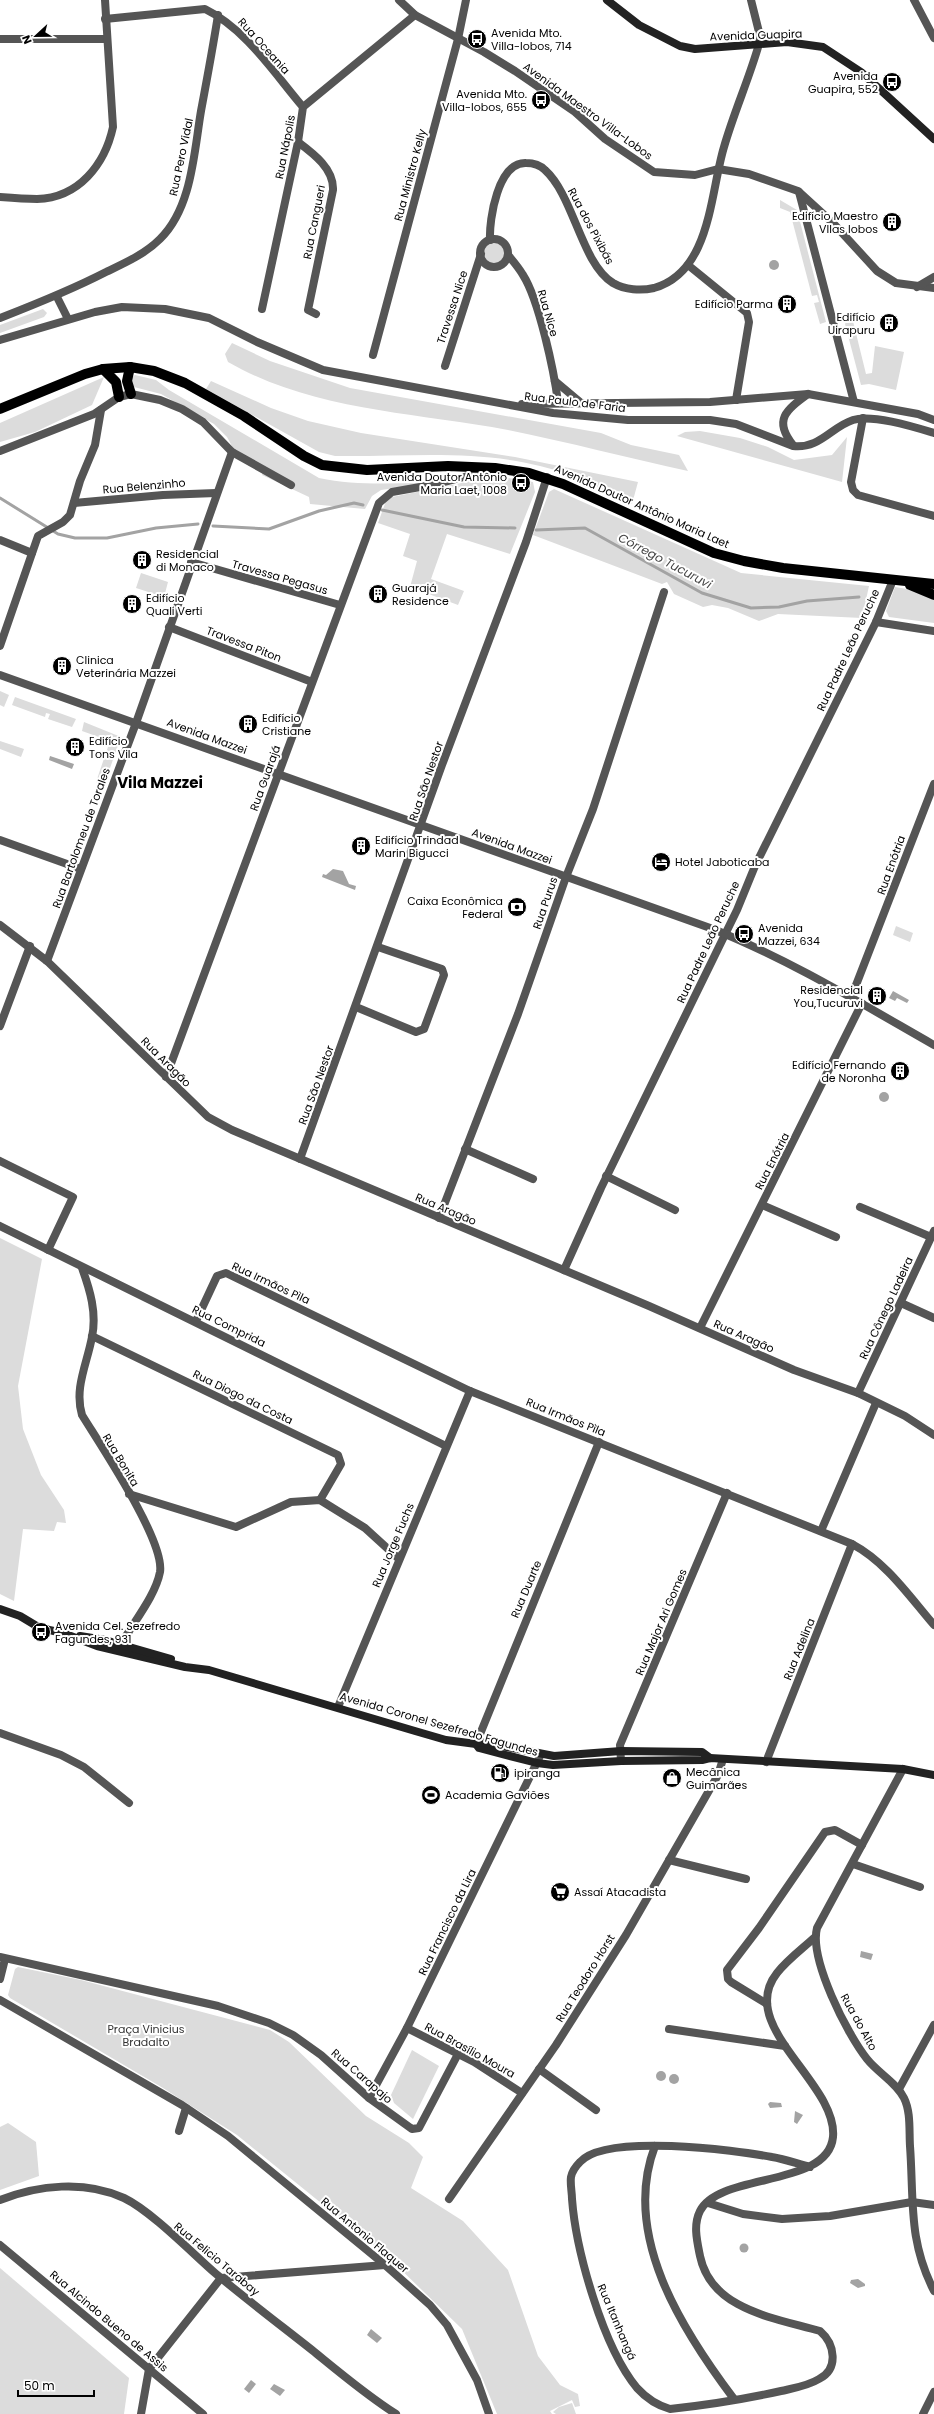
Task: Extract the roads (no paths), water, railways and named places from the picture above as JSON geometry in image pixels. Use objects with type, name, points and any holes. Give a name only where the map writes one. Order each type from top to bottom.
[{"type":"main road","name":"Avenida Guapira","points":[[607,0],[639,25],[680,46],[695,49],[787,42],[812,44],[832,52],[861,72],[934,139]]},
{"type":"main road","name":"Avenida Doutor Antônio Maria Laet","points":[[0,409],[85,374],[104,369],[130,367],[154,371],[185,383],[244,416],[304,456],[322,465],[367,470],[448,466],[495,468],[547,478],[714,553],[744,562],[934,584]]},
{"type":"main road","points":[[130,367],[127,380],[131,394]]},
{"type":"main road","points":[[104,369],[116,382],[119,397]]},
{"type":"main road","name":"Avenida Doutor Antônio Maria Laet","points":[[896,580],[934,595]]},
{"type":"main road","name":"Avenida Coronel Sezefredo Fagundes","points":[[0,1609],[20,1616],[40,1628],[209,1670],[446,1740],[476,1744],[479,1748],[537,1763],[553,1765],[621,1761],[702,1760],[710,1758],[903,1769],[934,1775]]},
{"type":"main road","points":[[476,1744],[481,1742],[541,1754],[566,1756],[621,1751],[702,1752],[710,1758]]},
{"type":"street","points":[[0,197],[38,199],[57,196],[74,189],[89,177],[100,162],[109,145],[113,127],[106,39],[105,0]]},
{"type":"street","name":"Avenida Maestro Villa-Lobos","points":[[399,0],[415,15],[521,75],[575,112],[605,139],[654,172],[694,175],[718,169],[749,174],[798,191],[833,223],[877,271],[896,283],[916,287],[934,288]]},
{"type":"street","name":"Rua Ministro Kelly","points":[[373,355],[458,39],[466,0]]},
{"type":"street","points":[[751,0],[759,32],[759,44]]},
{"type":"street","points":[[914,0],[934,38]]},
{"type":"street","name":"Rua Oceania","points":[[105,19],[205,9],[218,16],[238,31],[304,107]]},
{"type":"street","name":"Rua Nápolis","points":[[262,309],[298,142],[304,107],[415,15]]},
{"type":"street","name":"Rua Pero Vidal","points":[[0,318],[57,297],[147,250],[161,238],[173,222],[182,203],[191,171],[218,16]]},
{"type":"street","points":[[0,39],[106,39]]},
{"type":"street","name":"Rua dos Pixibás","points":[[490,240],[491,216],[504,178],[510,168],[516,164],[536,164],[545,170],[555,182],[594,259],[613,283],[623,287],[647,290],[673,280],[688,265],[695,255],[710,212],[718,169],[759,44]]},
{"type":"street","name":"Rua Cangueri","points":[[298,142],[326,168],[333,178],[333,190],[308,310],[316,314]]},
{"type":"street","points":[[798,191],[854,402]]},
{"type":"street","points":[[490,240],[503,242],[508,255],[500,265],[492,266],[484,262],[481,254],[483,245],[490,240]]},
{"type":"street","name":"Travessa Nice","points":[[445,366],[481,254]]},
{"type":"street","name":"Rua Nice","points":[[508,255],[523,274],[533,298],[555,382],[558,402]]},
{"type":"street","points":[[688,265],[747,313],[750,322],[736,400]]},
{"type":"street","points":[[916,287],[934,277]]},
{"type":"street","points":[[57,297],[68,319]]},
{"type":"street","points":[[0,340],[68,319],[122,308],[165,308],[209,318],[256,342],[324,370],[508,405]]},
{"type":"street","points":[[555,382],[580,402]]},
{"type":"street","points":[[0,451],[102,410],[119,397],[131,394],[160,400],[182,409],[203,422],[232,452],[291,485]]},
{"type":"street","points":[[793,446],[783,428],[784,416],[796,402],[808,394]]},
{"type":"street","name":"Rua Paulo de Faria","points":[[508,405],[558,402],[631,403],[736,400],[808,394],[918,414],[934,420]]},
{"type":"street","name":"Rua Paulo de Faria","points":[[508,405],[553,413],[628,420],[710,420],[754,430],[793,446],[801,447],[817,443],[841,426],[863,418]]},
{"type":"street","points":[[0,646],[38,536],[46,530],[66,520],[74,503],[80,481],[95,445],[102,410]]},
{"type":"street","points":[[934,433],[863,418],[851,482],[853,490],[858,495],[934,516]]},
{"type":"street","name":"Rua Bartolomeu de Torales","points":[[47,961],[136,723],[191,562],[232,452]]},
{"type":"street","name":"Avenida Doutor Antônio Maria Laet","points":[[392,492],[436,484],[495,468]]},
{"type":"street","name":"Rua São Nestor","points":[[300,1159],[547,478]]},
{"type":"street","name":"Rua Guarajá","points":[[166,1077],[379,503],[392,492]]},
{"type":"street","name":"Rua Belenzinho","points":[[74,503],[162,495],[216,493]]},
{"type":"street","points":[[0,540],[32,553]]},
{"type":"street","name":"Travessa Pegasus","points":[[191,562],[340,605]]},
{"type":"street","name":"Rua Padre Leão Peruche","points":[[564,1270],[606,1176],[724,934],[755,866],[896,580]]},
{"type":"street","name":"Rua Purus","points":[[439,1218],[518,1014],[566,877],[621,729],[664,592]]},
{"type":"street","points":[[876,622],[934,631]]},
{"type":"street","name":"Travessa Piton","points":[[169,627],[312,682]]},
{"type":"street","name":"Avenida Mazzei","points":[[0,675],[724,934],[763,951],[862,1003],[934,1045]]},
{"type":"street","name":"Rua Enótria","points":[[851,998],[934,784]]},
{"type":"street","points":[[0,840],[81,869]]},
{"type":"street","name":"Rua Aragão","points":[[0,925],[30,946],[47,961],[208,1117],[232,1130],[700,1328],[794,1370],[858,1393],[905,1416],[934,1435]]},
{"type":"street","points":[[0,1026],[30,946]]},
{"type":"street","points":[[356,1007],[416,1032],[420,1031],[424,1029],[444,975],[442,969],[378,947]]},
{"type":"street","name":"Rua Enótria","points":[[700,1328],[862,1003]]},
{"type":"street","points":[[465,1149],[533,1179]]},
{"type":"street","points":[[0,1161],[73,1197],[48,1250]]},
{"type":"street","points":[[606,1176],[675,1210]]},
{"type":"street","points":[[762,1205],[836,1237]]},
{"type":"street","points":[[860,1207],[933,1234]]},
{"type":"street","name":"Rua Comprida","points":[[0,1226],[82,1268],[196,1321],[446,1446]]},
{"type":"street","name":"Rua Cônego Ladeira","points":[[858,1393],[933,1234]]},
{"type":"street","name":"Rua Bonita","points":[[82,1268],[91,1294],[94,1315],[92,1336],[81,1380],[79,1402],[82,1415],[150,1528],[158,1551],[160,1572],[152,1594],[119,1648]]},
{"type":"street","name":"Rua Irmãos Pìla","points":[[196,1321],[217,1276],[226,1273],[470,1390],[852,1544],[866,1552],[883,1567],[934,1625]]},
{"type":"street","points":[[901,1303],[934,1318]]},
{"type":"street","name":"Rua Diogo da Costa","points":[[92,1336],[338,1455],[341,1464],[320,1500]]},
{"type":"street","name":"Rua Jorge Fuchs","points":[[338,1708],[470,1390]]},
{"type":"street","points":[[821,1531],[876,1402]]},
{"type":"street","name":"Rua Duarte","points":[[476,1744],[599,1442]]},
{"type":"street","name":"Rua Major Ari Gomes","points":[[621,1761],[620,1746],[727,1493]]},
{"type":"street","points":[[129,1494],[236,1528],[291,1502],[320,1500],[365,1528],[399,1559]]},
{"type":"street","name":"Rua Adelina","points":[[766,1762],[852,1544]]},
{"type":"street","points":[[0,1733],[61,1755],[84,1767],[129,1803]]},
{"type":"street","name":"Rua Francisco da Lira","points":[[368,2098],[408,2028],[541,1754]]},
{"type":"street","name":"Rua Teodoro Horst","points":[[449,2199],[539,2069],[622,1941],[718,1775],[723,1759]]},
{"type":"street","points":[[708,2203],[736,2189],[810,2167],[829,2150],[833,2137],[832,2123],[820,2095],[785,2046],[772,2020],[767,2004],[770,1985],[777,1973],[814,1938],[817,1928],[853,1864],[903,1769]]},
{"type":"street","points":[[767,2004],[732,1982],[728,1978],[727,1970],[759,1928],[825,1832],[835,1830],[862,1845]]},
{"type":"street","points":[[669,1860],[746,1879]]},
{"type":"street","points":[[853,1864],[920,1887]]},
{"type":"street","name":"Rua do Alto","points":[[814,1938],[817,1954],[831,1991],[853,2036],[867,2059],[899,2089],[905,2100],[909,2119],[912,2202],[917,2252],[934,2291]]},
{"type":"street","points":[[0,1979],[3,1958]]},
{"type":"street","name":"Rua Carapajo","points":[[3,1958],[218,2006],[269,2023],[293,2035],[321,2055],[368,2098],[409,2128],[419,2128],[458,2054]]},
{"type":"street","name":"Rua Antonio Flaquer","points":[[0,2000],[186,2108],[228,2136],[385,2265],[430,2305],[447,2325],[474,2374],[489,2414]]},
{"type":"street","points":[[899,2089],[934,2025]]},
{"type":"street","name":"Rua Brasílio Moura","points":[[408,2028],[458,2054],[522,2093]]},
{"type":"street","points":[[669,2029],[785,2046]]},
{"type":"street","points":[[539,2069],[596,2110]]},
{"type":"street","points":[[179,2131],[186,2108]]},
{"type":"street","name":"Rua Itanhangá","points":[[708,2203],[700,2210],[696,2236],[702,2264],[715,2288],[732,2302],[759,2313],[820,2331],[827,2337],[832,2346],[832,2362],[828,2372],[820,2379],[807,2385],[670,2409],[659,2406],[648,2400],[627,2373],[607,2332],[588,2283],[574,2218],[571,2178],[574,2170],[580,2161],[600,2150],[627,2145],[655,2146],[772,2157],[810,2167]]},
{"type":"street","points":[[655,2146],[646,2176],[645,2202],[648,2234],[654,2262],[668,2293],[687,2328],[734,2399]]},
{"type":"street","name":"Rua Felicio Tarabay","points":[[0,2200],[21,2192],[42,2188],[76,2187],[102,2191],[124,2198],[145,2213],[221,2278],[396,2414]]},
{"type":"street","points":[[708,2203],[743,2214],[782,2219],[830,2216],[912,2202],[934,2205]]},
{"type":"street","name":"Rua Alcindo Bueno de Assis","points":[[0,2245],[203,2414]]},
{"type":"street","points":[[141,2414],[149,2369],[221,2278],[385,2265]]},
{"type":"street","points":[[923,2414],[934,2392]]},
{"type":"waterway","name":"Córrego Tucuruvi","points":[[0,498],[58,534],[75,538],[107,538],[156,528],[198,524]]},
{"type":"waterway","name":"Córrego Tucuruvi","points":[[213,526],[269,529],[319,511],[354,503],[363,505]]},
{"type":"waterway","name":"Córrego Tucuruvi","points":[[382,510],[464,527],[515,528]]},
{"type":"waterway","name":"Córrego Tucuruvi","points":[[536,530],[585,528],[702,593],[751,608],[779,607],[807,601],[859,597]]},
{"type":"place","name":"Avenida Mto. Villa-lobos, 714","points":[[477,39]]},
{"type":"place","name":"Avenida Guapira, 552","points":[[892,82]]},
{"type":"place","name":"Avenida Mto. Villa-lobos, 655","points":[[541,100]]},
{"type":"place","name":"Edifício Maestro Vllas lobos","points":[[892,222]]},
{"type":"place","name":"Edifício Parma","points":[[787,304]]},
{"type":"place","name":"Edifício Uirapuru","points":[[889,323]]},
{"type":"place","name":"Avenida Doutor Antônio Maria Laet, 1008","points":[[521,483]]},
{"type":"place","name":"Residencial di Monaco","points":[[142,560]]},
{"type":"place","name":"Guarajá Residence","points":[[378,594]]},
{"type":"place","name":"Edifício Quali Verti","points":[[132,604]]},
{"type":"place","name":"Clinica Veterinária Mazzei","points":[[62,666]]},
{"type":"place","name":"Edifício Cristiane","points":[[248,724]]},
{"type":"place","name":"Edifício Tons Vila","points":[[75,747]]},
{"type":"place","name":"Edifício Trindad Marin Bigucci","points":[[361,846]]},
{"type":"place","name":"Hotel Jaboticaba","points":[[661,862]]},
{"type":"place","name":"Caixa Econômica Federal","points":[[517,907]]},
{"type":"place","name":"Avenida Mazzei, 634","points":[[744,934]]},
{"type":"place","name":"Residencial You,Tucuruvi","points":[[877,996]]},
{"type":"place","name":"Edifício Fernando de Noronha","points":[[900,1071]]},
{"type":"place","name":"Avenida Cel. Sezefredo Fagundes, 931","points":[[41,1632]]},
{"type":"place","name":"ipiranga","points":[[500,1773]]},
{"type":"place","name":"Mecânica Guimarães","points":[[672,1778]]},
{"type":"place","name":"Academia Gaviões","points":[[431,1795]]},
{"type":"place","name":"Assaí Atacadista","points":[[560,1892]]},
{"type":"district","name":"Vila Mazzei","points":[[160,783]]},
{"type":"park label","name":"Praça Vinicius Bradalto","points":[[146,2035]]}]
